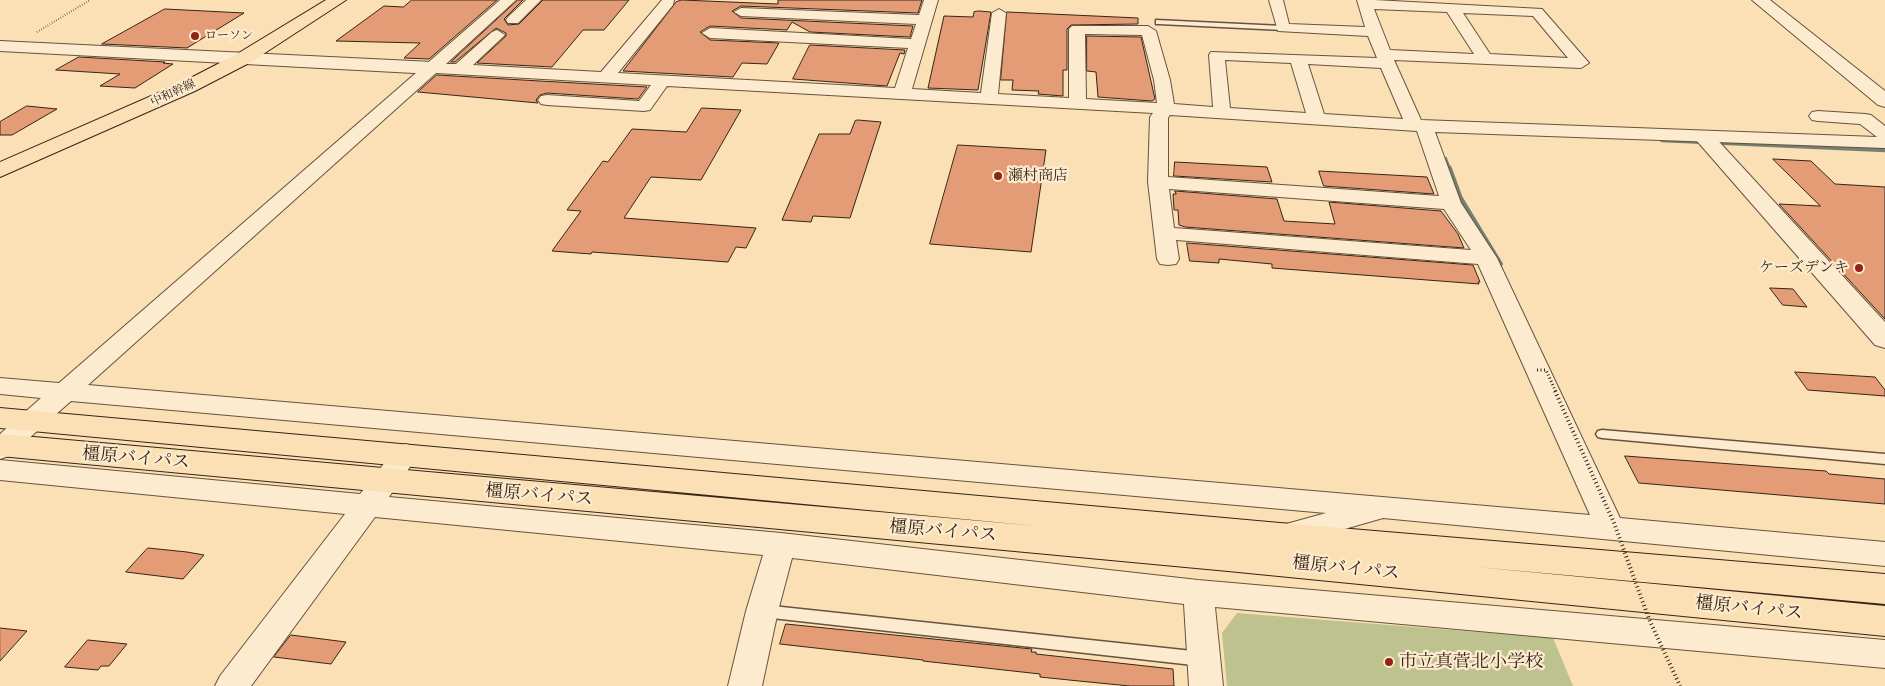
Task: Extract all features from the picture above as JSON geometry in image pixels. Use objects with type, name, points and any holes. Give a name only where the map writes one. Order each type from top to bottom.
[{"type":"main road","name":"中和幹線","points":[[0,158],[116,109],[222,57],[317,0]]},
{"type":"main road","name":"中和幹線","points":[[0,170],[188,87],[244,58],[338,0]]},
{"type":"main road","name":"橿原バイパス","points":[[1,446],[32,421],[1885,590]]},
{"type":"main road","name":"橿原バイパス","points":[[1,446],[377,494],[1238,558],[1885,621]]},
{"type":"street","points":[[32,421],[299,183],[509,0]]},
{"type":"street","points":[[513,20],[534,0]]},
{"type":"street","points":[[772,0],[928,9]]},
{"type":"street","points":[[1276,0],[1283,28],[1374,32]]},
{"type":"street","points":[[1760,0],[1885,101]]},
{"type":"street","points":[[605,78],[668,2]]},
{"type":"street","points":[[1222,112],[1217,55],[1298,59],[1387,59],[1485,59],[1581,62],[1537,12],[1366,2],[1374,32],[1387,59],[1419,126],[1451,203],[1486,258],[1611,530]]},
{"type":"street","points":[[1452,8],[1485,59]]},
{"type":"street","points":[[741,12],[928,9]]},
{"type":"street","points":[[902,94],[928,9]]},
{"type":"street","points":[[989,99],[999,13]]},
{"type":"street","points":[[1078,104],[1077,22],[1148,31],[1162,80],[1166,109],[1159,117],[1158,182],[1168,259]]},
{"type":"street","points":[[710,33],[918,44]]},
{"type":"street","points":[[460,69],[497,35]]},
{"type":"street","points":[[2,46],[460,69],[1222,112],[1419,126],[1885,143]]},
{"type":"street","points":[[1298,59],[1317,119]]},
{"type":"street","points":[[547,100],[644,106],[662,81]]},
{"type":"street","points":[[1818,116],[1865,119],[1885,135]]},
{"type":"street","points":[[1704,137],[1885,339]]},
{"type":"street","points":[[1158,182],[1451,203]]},
{"type":"street","points":[[1164,233],[1486,258]]},
{"type":"street","points":[[0,386],[1384,507],[1611,530],[1885,554]]},
{"type":"street","points":[[232,686],[406,454]]},
{"type":"street","points":[[377,494],[1198,593],[1885,654]]},
{"type":"street","points":[[1280,536],[1384,507]]},
{"type":"street","points":[[745,686],[762,611],[781,544]]},
{"type":"street","points":[[1198,593],[1204,672]]},
{"type":"lane","points":[[1159,22],[1283,28]]},
{"type":"lane","points":[[1602,434],[1885,459]]},
{"type":"lane","points":[[762,611],[1204,672]]},
{"type":"path","points":[[2,46],[21,40],[90,0]]},
{"type":"path","points":[[1537,370],[1546,370],[1614,523],[1649,619],[1680,686]]},
{"type":"green space","name":"市立真菅北小学校","points":[[1237,613],[1553,638],[1573,686],[1227,686],[1222,633]]},
{"type":"building","points":[[412,0],[497,0],[429,59],[404,58],[420,43],[336,41],[384,6],[403,7]]},
{"type":"building","points":[[518,0],[523,0],[504,19],[508,25],[519,24],[543,0],[629,0],[604,30],[583,30],[552,67],[477,63],[506,36],[506,33],[496,28],[455,62],[451,62]]},
{"type":"building","points":[[682,0],[778,4],[778,0],[922,0],[918,13],[741,6],[732,11],[741,18],[913,26],[910,37],[810,32],[792,22],[787,30],[710,26],[700,32],[710,40],[779,43],[767,64],[742,63],[733,77],[623,71],[676,2]]},
{"type":"building","points":[[165,9],[244,13],[187,48],[102,44]]},
{"type":"building","points":[[974,12],[991,12],[978,90],[928,88],[944,16],[973,17]]},
{"type":"building","points":[[1007,12],[1138,18],[1138,24],[1071,25],[1067,29],[1067,70],[1063,70],[1063,96],[1038,94],[1039,91],[1012,90],[1013,80],[1001,80]]},
{"type":"building","points":[[1087,36],[1141,37],[1155,99],[1152,101],[1098,97],[1096,72],[1087,71]]},
{"type":"building","points":[[810,45],[905,50],[904,54],[900,53],[887,86],[793,79]]},
{"type":"building","points":[[79,57],[173,64],[135,88],[100,86],[120,74],[56,70]]},
{"type":"building","points":[[437,75],[647,87],[638,99],[547,93],[540,95],[536,100],[538,103],[418,92]]},
{"type":"building","points":[[27,106],[57,109],[12,135],[0,135],[0,122]]},
{"type":"building","points":[[702,108],[741,110],[701,180],[651,177],[624,218],[756,228],[746,248],[736,247],[728,262],[552,251],[581,211],[567,210],[603,161],[608,162],[632,129],[686,132]]},
{"type":"building","points":[[855,121],[881,122],[850,218],[813,216],[811,222],[782,220],[819,134],[850,134]]},
{"type":"building","points":[[958,145],[1046,150],[1031,252],[930,244]]},
{"type":"building","name":"ケーズデンキ","points":[[1773,159],[1811,161],[1835,184],[1885,187],[1885,319],[1779,204],[1820,206]]},
{"type":"building","points":[[1175,162],[1267,167],[1272,182],[1174,176]]},
{"type":"building","points":[[1319,171],[1427,177],[1434,194],[1324,186]]},
{"type":"building","points":[[1175,191],[1277,199],[1284,221],[1335,224],[1329,202],[1441,211],[1458,234],[1464,248],[1185,227],[1179,225],[1178,210],[1174,210],[1173,194],[1176,194]]},
{"type":"building","points":[[1187,243],[1473,265],[1480,282],[1478,282],[1479,284],[1272,268],[1272,264],[1219,259],[1219,263],[1190,261]]},
{"type":"building","points":[[1770,288],[1793,289],[1807,307],[1783,305]]},
{"type":"building","points":[[1795,372],[1875,377],[1885,390],[1885,396],[1808,390]]},
{"type":"building","points":[[1625,456],[1826,471],[1829,474],[1885,479],[1885,504],[1639,483]]},
{"type":"building","points":[[148,548],[204,555],[183,579],[126,572]]},
{"type":"building","points":[[786,624],[1032,649],[1031,652],[1036,652],[1036,654],[1173,669],[1174,686],[1130,686],[1040,677],[1040,674],[780,644]]},
{"type":"building","points":[[0,628],[27,631],[0,661]]},
{"type":"building","points":[[291,635],[346,642],[331,664],[274,657]]},
{"type":"building","points":[[88,640],[127,644],[109,666],[101,666],[98,670],[65,667]]},
{"type":"waterway","points":[[1662,140],[1885,150]]},
{"type":"waterway","points":[[1445,159],[1449,169]]},
{"type":"waterway","points":[[1449,168],[1460,198],[1500,264]]},
{"type":"place","name":"ローソン","points":[[195,36]]},
{"type":"place","name":"瀬村商店","points":[[998,176]]},
{"type":"place","name":"ケーズデンキ","points":[[1859,268]]},
{"type":"place","name":"市立真菅北小学校","points":[[1389,662]]}]
